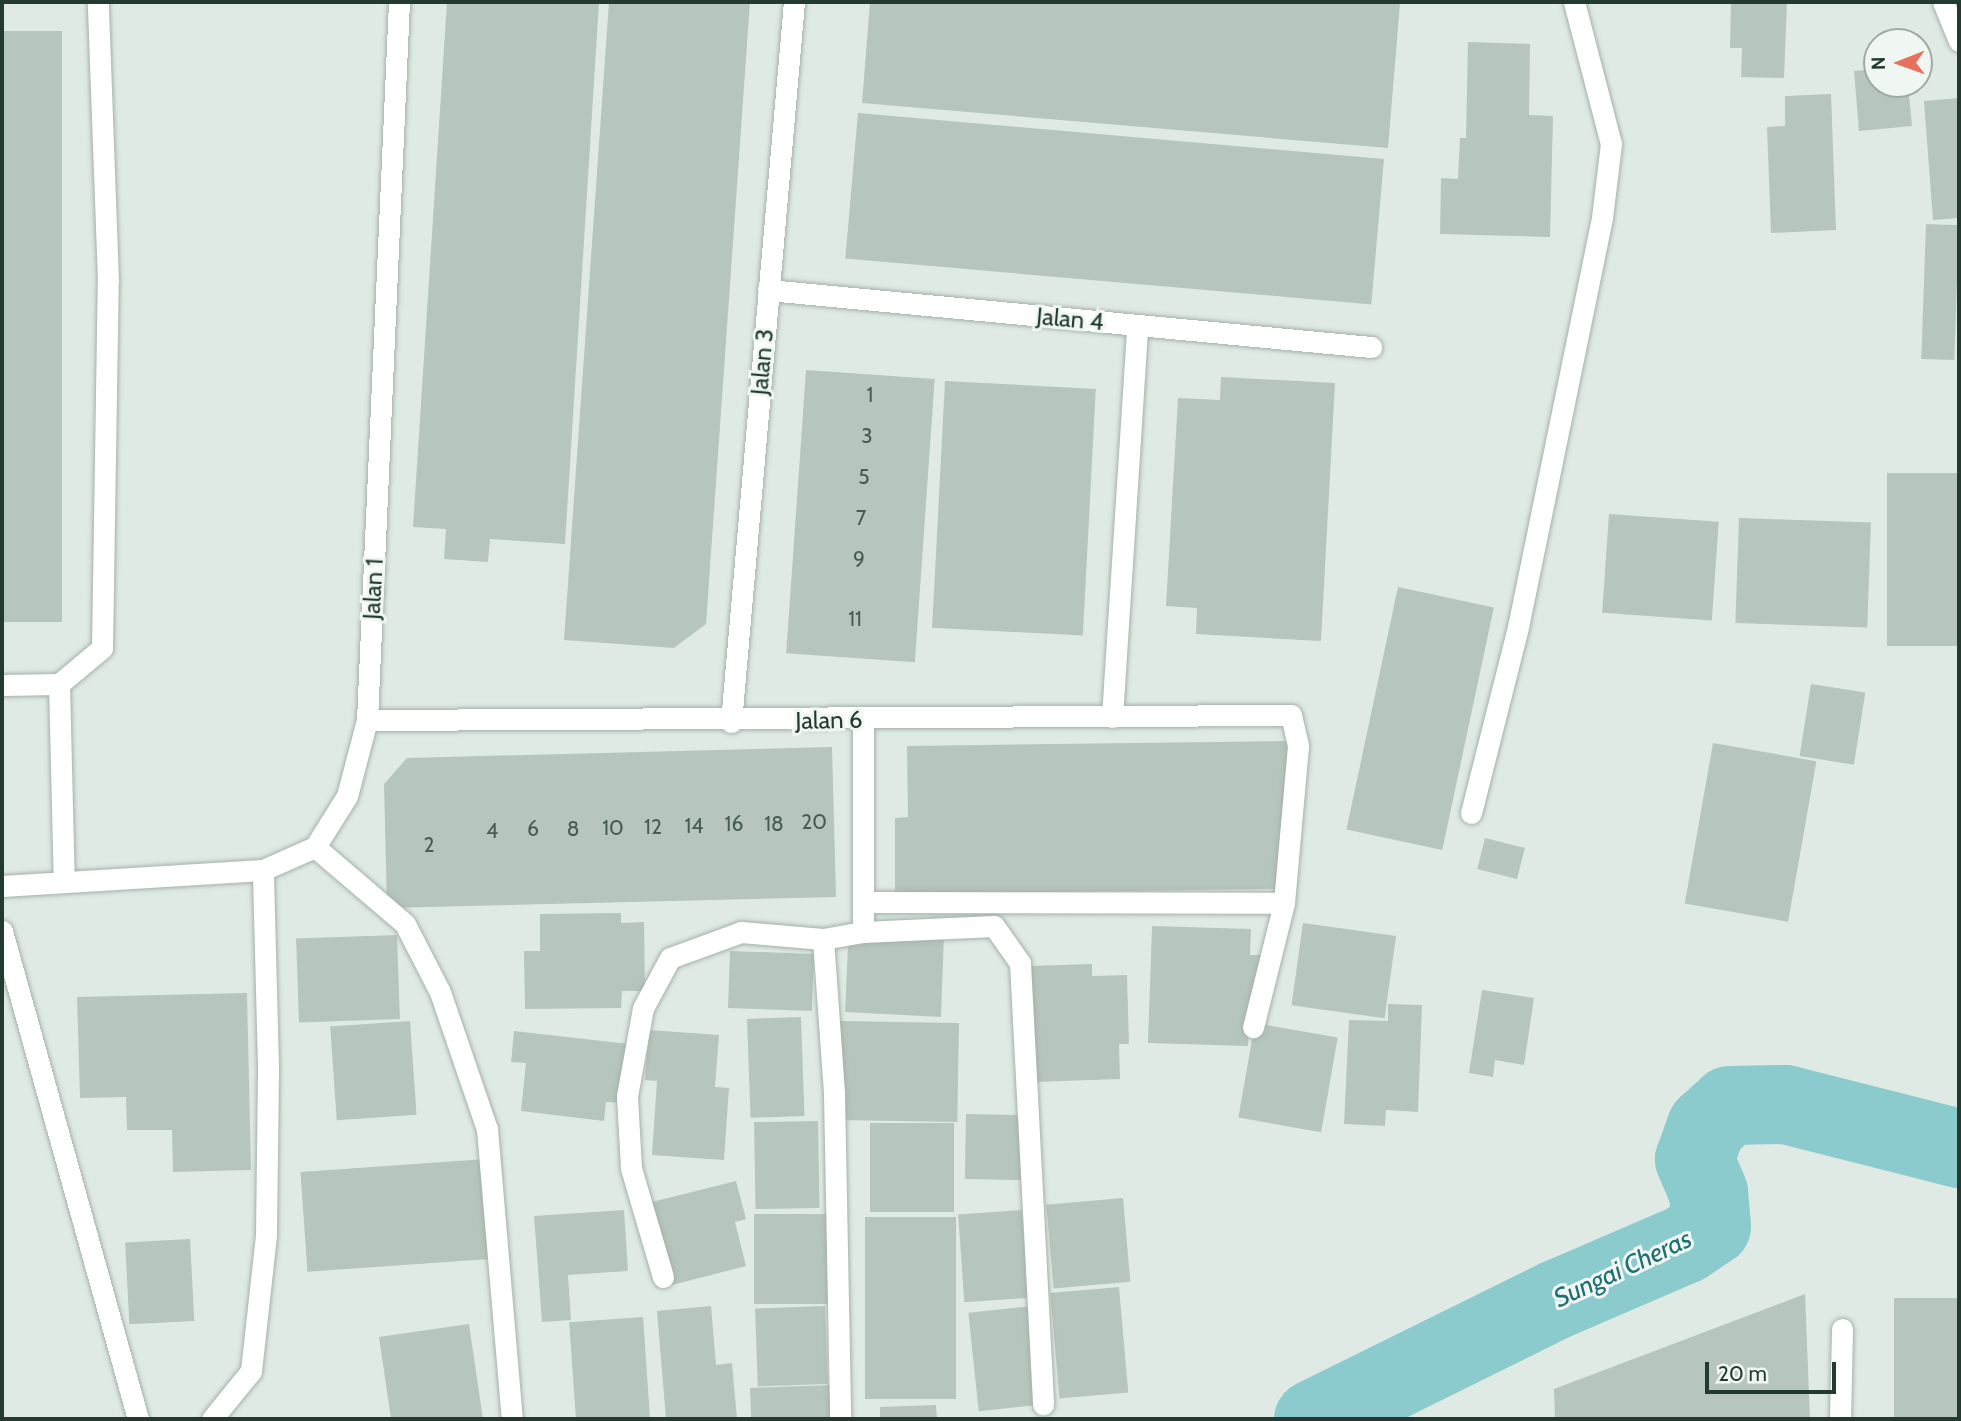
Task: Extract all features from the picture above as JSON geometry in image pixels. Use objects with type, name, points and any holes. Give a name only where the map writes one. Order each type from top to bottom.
[{"type":"street","points":[[2,685],[59,684],[102,648],[108,281],[98,2]]},
{"type":"street","name":"Jalan 1","points":[[315,848],[347,796],[367,720],[399,2]]},
{"type":"street","name":"Jalan 3","points":[[732,722],[794,2]]},
{"type":"street","points":[[1471,813],[1518,627],[1602,218],[1611,144],[1574,2]]},
{"type":"street","points":[[1943,2],[1959,41]]},
{"type":"street","name":"Jalan 4","points":[[768,290],[1371,347]]},
{"type":"street","points":[[1112,717],[1138,326]]},
{"type":"street","points":[[59,684],[64,882]]},
{"type":"street","name":"Jalan 6","points":[[367,720],[732,722],[1291,715],[1298,746],[1284,903]]},
{"type":"street","points":[[863,720],[863,932]]},
{"type":"street","points":[[2,886],[263,870],[315,848],[405,924],[448,1017],[486,1129],[512,1419]]},
{"type":"street","points":[[212,1419],[251,1371],[266,1235],[268,1066],[263,870]]},
{"type":"street","points":[[863,902],[1284,903],[1253,1027]]},
{"type":"street","points":[[663,1277],[631,1168],[627,1096],[643,1008],[670,958],[741,932],[823,939],[863,932],[994,926],[1020,962],[1043,1404]]},
{"type":"street","points":[[2,931],[138,1419]]},
{"type":"street","points":[[823,939],[834,1094],[841,1419]]},
{"type":"street","points":[[1840,1419],[1842,1329]]},
{"type":"building","points":[[447,2],[599,2],[565,544],[490,539],[488,562],[444,559],[446,529],[413,527]]},
{"type":"building","points":[[609,2],[750,2],[706,624],[674,648],[564,640]]},
{"type":"building","points":[[870,2],[1400,3],[1388,148],[862,103]]},
{"type":"building","points":[[1731,2],[1787,2],[1784,78],[1741,77],[1742,48],[1730,48]]},
{"type":"building","points":[[2,31],[62,31],[62,622],[2,622]]},
{"type":"building","points":[[1468,42],[1530,44],[1529,115],[1553,116],[1550,237],[1440,234],[1441,178],[1458,179],[1460,138],[1466,138]]},
{"type":"building","points":[[1863,70],[1863,98],[1909,98],[1912,126],[1859,131],[1854,71]]},
{"type":"building","points":[[1831,94],[1836,230],[1771,233],[1767,127],[1785,126],[1785,96]]},
{"type":"building","points":[[1959,98],[1959,218],[1933,220],[1924,101]]},
{"type":"building","points":[[858,113],[1384,159],[1371,304],[845,258]]},
{"type":"building","points":[[1926,224],[1959,225],[1954,360],[1921,359]]},
{"type":"building","points":[[806,370],[935,379],[915,662],[786,653]]},
{"type":"building","points":[[1221,377],[1335,383],[1321,641],[1196,634],[1197,608],[1166,606],[1178,398],[1220,400]]},
{"type":"building","points":[[945,381],[1096,389],[1083,636],[932,628]]},
{"type":"building","points":[[1887,473],[1959,473],[1959,646],[1887,646]]},
{"type":"building","points":[[1609,514],[1719,522],[1712,620],[1602,613]]},
{"type":"building","points":[[1739,518],[1871,523],[1867,628],[1735,623]]},
{"type":"building","points":[[1398,587],[1494,607],[1442,850],[1346,830]]},
{"type":"building","points":[[1811,684],[1865,693],[1854,765],[1800,756]]},
{"type":"building","points":[[1287,741],[1288,806],[1275,889],[895,894],[895,818],[908,817],[907,746]]},
{"type":"building","points":[[1713,743],[1816,761],[1788,922],[1685,904]]},
{"type":"building","points":[[832,747],[836,897],[387,908],[384,784],[407,758]]},
{"type":"building","points":[[1485,838],[1525,848],[1517,879],[1477,869]]},
{"type":"building","points":[[621,913],[621,923],[644,922],[645,991],[622,991],[621,1008],[525,1009],[524,951],[540,951],[540,914]]},
{"type":"building","points":[[1303,923],[1396,936],[1385,1018],[1291,1005]]},
{"type":"building","points":[[1152,926],[1251,929],[1250,955],[1266,955],[1249,1005],[1248,1046],[1148,1043]]},
{"type":"building","points":[[876,931],[944,934],[941,1017],[845,1012],[848,946]]},
{"type":"building","points":[[397,935],[400,1019],[299,1022],[296,939]]},
{"type":"building","points":[[730,951],[814,954],[812,1011],[728,1008]]},
{"type":"building","points":[[1092,964],[1092,976],[1127,975],[1129,1044],[1119,1044],[1120,1079],[1033,1082],[1028,966]]},
{"type":"building","points":[[1482,990],[1534,998],[1524,1065],[1495,1060],[1493,1077],[1469,1073]]},
{"type":"building","points":[[247,993],[251,1170],[173,1172],[172,1130],[127,1130],[126,1097],[80,1098],[77,997]]},
{"type":"building","points":[[1388,1004],[1422,1005],[1418,1112],[1386,1110],[1385,1126],[1344,1124],[1349,1020],[1388,1021]]},
{"type":"building","points":[[801,1017],[804,1116],[750,1118],[747,1019]]},
{"type":"building","points":[[410,1021],[417,1115],[337,1120],[330,1027]]},
{"type":"building","points":[[838,1021],[959,1023],[957,1122],[836,1120]]},
{"type":"building","points":[[1255,1023],[1338,1038],[1321,1132],[1238,1118]]},
{"type":"building","points":[[649,1030],[719,1035],[715,1087],[729,1088],[724,1160],[652,1155],[657,1081],[645,1080]]},
{"type":"building","points":[[514,1031],[629,1044],[622,1103],[606,1102],[604,1121],[521,1111],[526,1063],[511,1062]]},
{"type":"building","points":[[966,1114],[1025,1115],[1024,1180],[965,1179]]},
{"type":"building","points":[[818,1121],[820,1208],[756,1209],[754,1122]]},
{"type":"building","points":[[870,1123],[954,1123],[954,1212],[870,1212]]},
{"type":"building","points":[[486,1159],[493,1259],[307,1272],[300,1172]]},
{"type":"building","points":[[736,1181],[746,1219],[735,1222],[746,1266],[672,1285],[652,1202]]},
{"type":"building","points":[[1123,1198],[1130,1282],[1054,1288],[1046,1205]]},
{"type":"building","points":[[624,1210],[628,1271],[568,1275],[571,1320],[542,1322],[534,1216]]},
{"type":"building","points":[[1022,1210],[1028,1298],[964,1302],[958,1214]]},
{"type":"building","points":[[754,1214],[830,1214],[830,1304],[754,1304]]},
{"type":"building","points":[[865,1217],[956,1217],[956,1399],[865,1399]]},
{"type":"building","points":[[190,1239],[194,1321],[129,1324],[125,1242]]},
{"type":"building","points":[[1119,1287],[1128,1393],[1060,1399],[1050,1293]]},
{"type":"building","points":[[1805,1294],[1810,1419],[1555,1419],[1554,1389]]},
{"type":"building","points":[[1894,1298],[1959,1298],[1959,1419],[1894,1419]]},
{"type":"building","points":[[711,1306],[716,1365],[732,1363],[737,1419],[666,1419],[657,1311]]},
{"type":"building","points":[[825,1306],[828,1384],[758,1386],[755,1308]]},
{"type":"building","points":[[1032,1306],[1042,1404],[979,1411],[968,1313]]},
{"type":"building","points":[[643,1317],[650,1419],[576,1419],[569,1322]]},
{"type":"building","points":[[469,1324],[483,1419],[391,1419],[379,1337]]},
{"type":"building","points":[[834,1385],[835,1419],[751,1419],[750,1388]]},
{"type":"building","points":[[936,1405],[937,1419],[880,1419],[880,1407]]},
{"type":"waterway","name":"Sungai Cheras","points":[[1313,1419],[1556,1299],[1684,1244],[1711,1226],[1708,1192],[1694,1159],[1706,1126],[1729,1105],[1785,1104],[1959,1148]]}]
